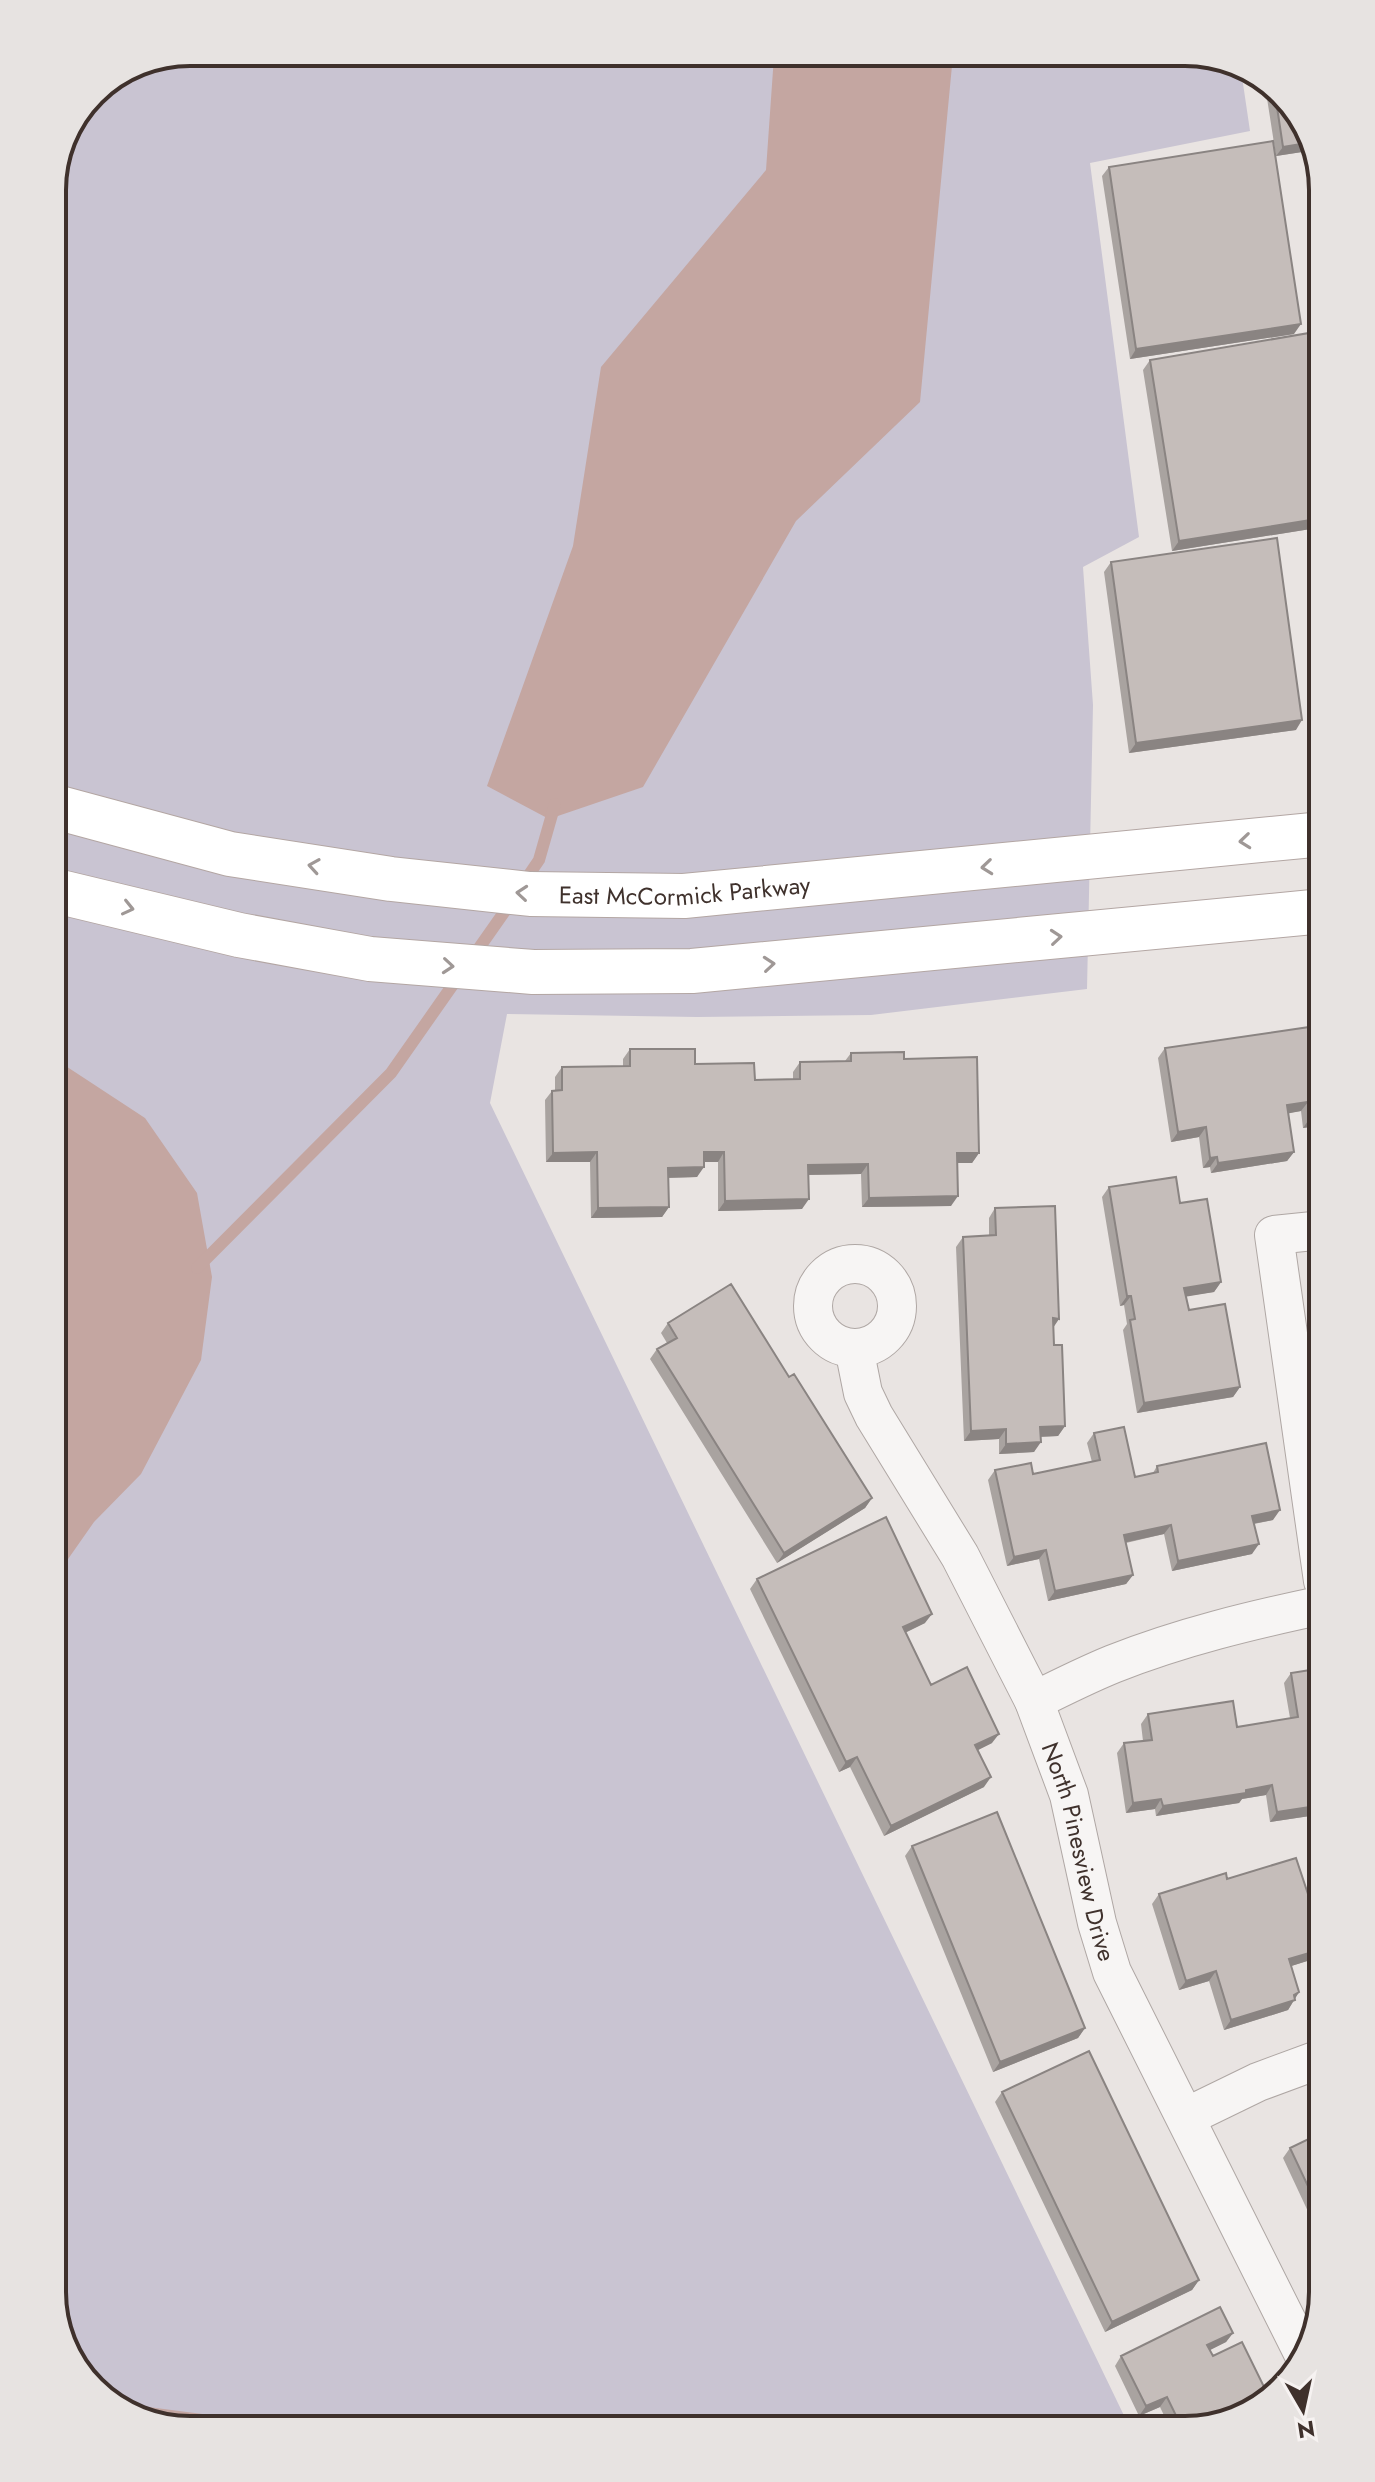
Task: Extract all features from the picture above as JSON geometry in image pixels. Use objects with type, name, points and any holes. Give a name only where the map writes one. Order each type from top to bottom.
[{"type":"main road","name":"East McCormick Parkway","points":[[66,810],[230,854],[391,879],[530,894],[684,896],[1309,835]]},
{"type":"main road","points":[[66,893],[239,935],[370,959],[533,972],[692,971],[1309,912]]},
{"type":"street","points":[[1309,1231],[1274,1235],[1309,1482]]},
{"type":"street","name":"North Pinesview Drive","points":[[854,1348],[863,1393],[874,1416],[960,1556],[1034,1701],[1069,1795],[1097,1923],[1112,1972],[1298,2342]]},
{"type":"street","points":[[1034,1701],[1111,1665],[1157,1648],[1247,1621],[1309,1608]]},
{"type":"street","points":[[1186,2117],[1268,2078],[1309,2063]]},
{"type":"shaded area","points":[[773,66],[952,66],[920,402],[796,521],[643,787],[549,819],[487,786],[573,546],[601,367],[766,170]]},
{"type":"shaded area","points":[[1193,66],[1217,70],[1243,81],[1250,131],[1090,163],[1139,537],[1083,567],[1093,705],[1087,989],[871,1015],[697,1017],[507,1014],[490,1103],[1124,2416],[182,2416],[150,2409],[115,2390],[102,2380],[75,2339],[68,2316],[66,2292],[66,182],[70,158],[79,135],[92,115],[108,97],[128,83],[166,68]]},
{"type":"shaded area","points":[[66,1066],[145,1118],[197,1193],[212,1277],[201,1360],[141,1474],[94,1522],[66,1562]]},
{"type":"shaded area","points":[[143,2406],[210,2415],[166,2414]]},
{"type":"building","points":[[1277,107],[1300,144],[1283,147]]},
{"type":"building","points":[[1273,141],[1301,324],[1136,349],[1109,167]]},
{"type":"building","points":[[1309,333],[1309,520],[1179,541],[1150,360]]},
{"type":"building","points":[[1277,538],[1302,720],[1136,743],[1111,562]]},
{"type":"building","points":[[1309,1027],[1309,1110],[1308,1102],[1287,1105],[1294,1152],[1218,1163],[1217,1157],[1210,1158],[1206,1127],[1178,1132],[1165,1048]]},
{"type":"building","points":[[630,1049],[695,1049],[695,1064],[754,1063],[755,1080],[800,1079],[800,1062],[851,1061],[851,1053],[904,1052],[904,1059],[977,1057],[979,1153],[957,1153],[958,1196],[869,1198],[868,1164],[808,1165],[809,1199],[725,1201],[724,1152],[704,1152],[704,1167],[668,1168],[669,1207],[598,1208],[597,1152],[553,1153],[552,1091],[562,1090],[562,1067],[630,1066]]},
{"type":"building","points":[[1176,1177],[1180,1203],[1207,1199],[1221,1282],[1184,1288],[1189,1310],[1225,1304],[1240,1387],[1144,1403],[1130,1320],[1135,1319],[1131,1296],[1127,1296],[1109,1187]]},
{"type":"building","points":[[1055,1206],[1059,1319],[1053,1318],[1054,1345],[1062,1345],[1065,1426],[1040,1427],[1041,1442],[1006,1444],[1006,1429],[971,1431],[963,1237],[996,1235],[995,1208]]},
{"type":"building","points":[[731,1284],[789,1377],[794,1374],[872,1498],[784,1553],[657,1349],[677,1338],[668,1323]]},
{"type":"building","points":[[1124,1427],[1135,1477],[1158,1472],[1157,1466],[1266,1443],[1280,1510],[1252,1516],[1259,1544],[1178,1561],[1171,1525],[1124,1535],[1133,1575],[1055,1591],[1046,1550],[1014,1557],[995,1470],[1031,1463],[1033,1474],[1100,1460],[1094,1433]]},
{"type":"building","points":[[886,1517],[932,1614],[903,1627],[931,1685],[967,1667],[999,1734],[975,1745],[991,1777],[891,1826],[857,1757],[846,1762],[757,1579]]},
{"type":"building","points":[[1309,1670],[1309,1807],[1277,1812],[1272,1785],[1246,1790],[1246,1793],[1163,1806],[1161,1799],[1133,1803],[1124,1743],[1152,1740],[1148,1714],[1233,1701],[1237,1727],[1298,1717],[1291,1673]]},
{"type":"building","points":[[997,1812],[1085,2028],[1000,2062],[912,1846]]},
{"type":"building","points":[[1296,1858],[1309,1897],[1309,1953],[1289,1959],[1299,1992],[1294,1995],[1295,2000],[1231,2020],[1216,1971],[1186,1981],[1159,1894],[1226,1873],[1227,1879]]},
{"type":"building","points":[[1089,2051],[1199,2280],[1112,2322],[1002,2092]]},
{"type":"building","points":[[1309,2139],[1309,2188],[1290,2148]]},
{"type":"building","points":[[1220,2307],[1233,2333],[1207,2345],[1213,2356],[1242,2342],[1263,2388],[1232,2407],[1209,2414],[1176,2416],[1167,2397],[1146,2406],[1121,2356]]},
{"type":"waterway","points":[[522,885],[539,860],[555,804]]},
{"type":"waterway","points":[[472,958],[512,901]]},
{"type":"waterway","points":[[197,1268],[391,1073],[459,976]]}]
